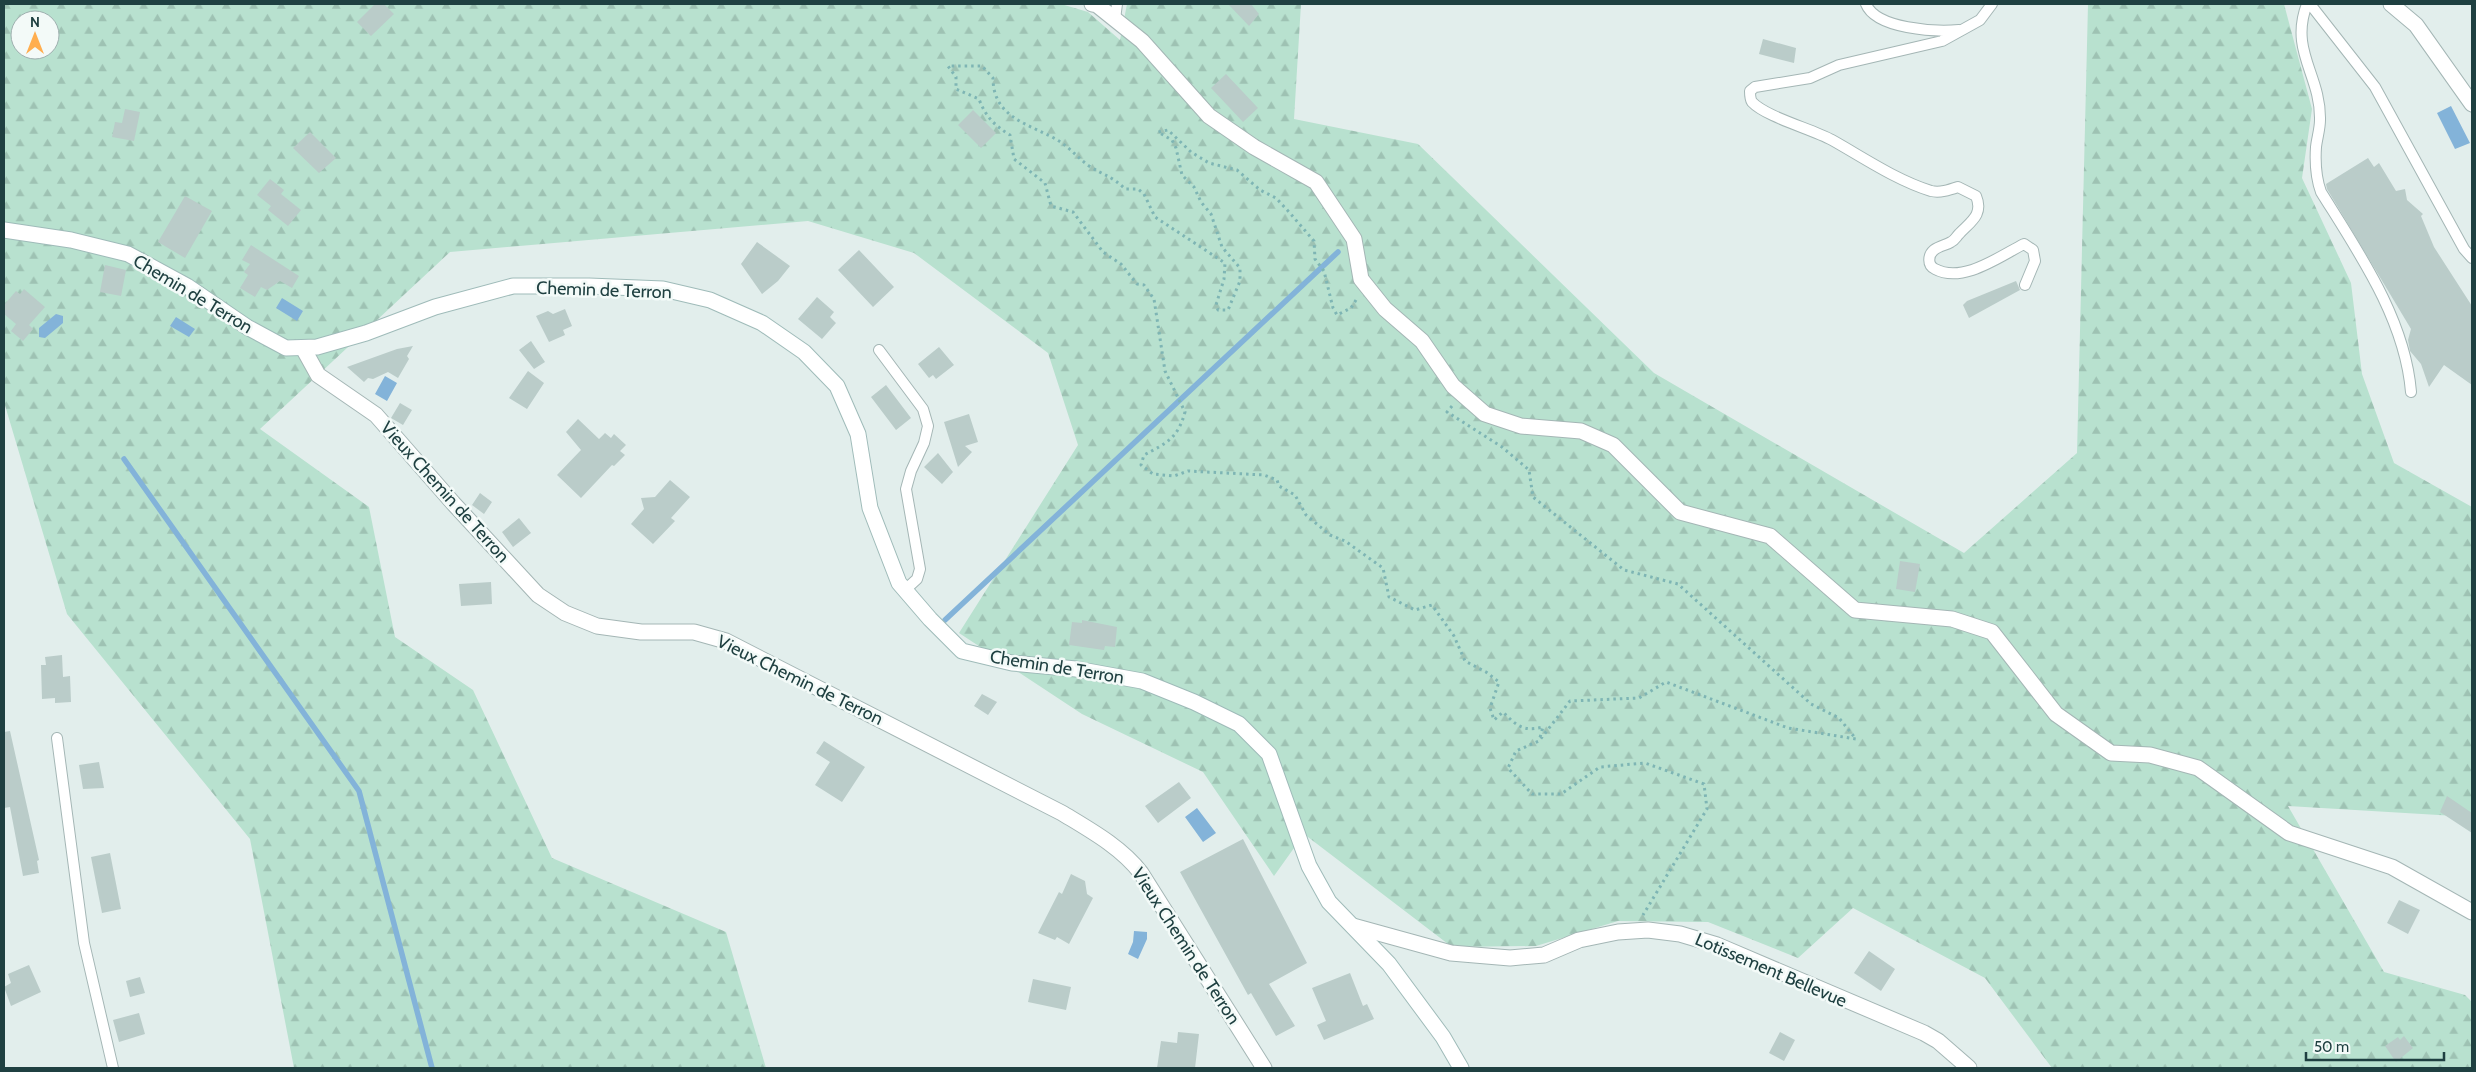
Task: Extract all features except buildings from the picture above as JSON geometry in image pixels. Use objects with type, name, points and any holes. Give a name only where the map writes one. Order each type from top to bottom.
[{"type":"street","points":[[1092,4],[1097,5],[1142,41],[1210,116],[1254,147],[1316,182],[1354,239],[1361,279],[1385,309],[1422,341],[1453,386],[1485,414],[1521,426],[1580,431],[1613,445],[1680,512],[1770,536],[1855,610],[1952,619],[1992,632],[2056,714],[2111,753],[2150,755],[2198,768],[2289,833],[2392,867],[2472,912]]},
{"type":"street","points":[[2391,4],[2416,25],[2472,104]]},
{"type":"street","name":"Chemin de Terron","points":[[4,230],[71,240],[128,254],[187,286],[247,327],[286,348],[317,347],[366,333],[435,307],[513,286],[589,286],[663,289],[710,300],[762,323],[797,347],[837,386],[858,434],[870,508],[899,584],[930,619],[962,651],[1012,663],[1076,669],[1142,681],[1194,702],[1238,724],[1269,754],[1309,866],[1329,902],[1390,964],[1443,1037],[1456,1066]]},
{"type":"street","name":"Vieux Chemin de Terron","points":[[303,348],[318,376],[376,415],[453,503],[538,595],[564,613],[597,626],[641,632],[694,632],[726,641],[1062,813],[1105,840],[1132,862],[1141,873],[1264,1068]]},
{"type":"street","name":"Lotissement Bellevue","points":[[1353,926],[1451,953],[1510,958],[1544,955],[1580,940],[1633,931],[1648,930],[1680,934],[1717,945],[1924,1033],[1938,1041],[1969,1068]]},
{"type":"lane","points":[[1115,19],[1117,4]]},
{"type":"lane","points":[[1866,4],[1869,12],[1882,19],[1913,28],[1943,31],[1962,30]]},
{"type":"lane","points":[[1992,4],[1980,20],[1942,41],[1839,65],[1810,78],[1755,87],[1750,91],[1750,96],[1752,101],[1768,112],[1832,140],[1855,155],[1933,192],[1958,187],[1976,196],[1979,209],[1976,218],[1953,241],[1935,248],[1928,259],[1930,265],[1934,269],[1950,273],[1968,271],[2024,244],[2033,250],[2035,261],[2025,285]]},
{"type":"lane","points":[[2412,392],[2409,364],[2369,270],[2321,192],[2317,180],[2316,147],[2320,120],[2316,90],[2300,40],[2301,19],[2309,4],[2375,87],[2464,249],[2472,258]]},
{"type":"lane","points":[[879,350],[923,409],[928,426],[924,443],[910,472],[906,489],[920,569],[917,578],[904,590]]},
{"type":"lane","points":[[57,738],[84,943],[113,1068]]},
{"type":"path","points":[[1369,288],[1360,293],[1351,308],[1337,316],[1333,308],[1324,271],[1315,259],[1314,241],[1276,198],[1260,190],[1236,170],[1209,162],[1191,152],[1168,130],[1158,132],[1172,140],[1176,148],[1182,175],[1194,187],[1201,202],[1212,214],[1222,247],[1240,268],[1240,281],[1234,301],[1228,310],[1218,310],[1216,305],[1224,279],[1226,263],[1155,217],[1144,194],[1138,188],[1125,188],[1114,178],[1090,166],[1060,141],[1018,121],[1001,106],[993,90],[993,78],[982,66],[948,66],[956,78],[956,88],[979,99],[982,108],[996,126],[1010,135],[1014,158],[1046,183],[1051,206],[1073,212],[1103,252],[1121,264],[1137,284],[1144,285],[1154,299],[1165,371],[1185,412],[1180,430],[1166,444],[1144,455],[1141,465],[1153,474],[1160,475],[1174,476],[1188,471],[1264,474],[1277,480],[1278,486],[1295,495],[1306,515],[1330,535],[1345,541],[1383,568],[1389,597],[1414,610],[1432,605],[1454,636],[1465,660],[1499,682],[1490,708],[1494,720],[1503,712],[1515,724],[1529,730],[1544,727],[1539,741]]},
{"type":"path","points":[[1462,394],[1447,412],[1502,447],[1529,470],[1533,497],[1624,570],[1678,584],[1811,704],[1839,718],[1856,740],[1788,728],[1666,682],[1639,698],[1570,701],[1539,741],[1516,751],[1508,768],[1532,794],[1562,794],[1600,767],[1645,763],[1704,784],[1707,809],[1682,854],[1633,931]]},
{"type":"green space","points":[[4,4],[1061,4],[1088,12],[1120,40],[1127,4],[1301,4],[1294,119],[1418,144],[1654,373],[1964,553],[2077,453],[2088,4],[2284,4],[2312,109],[2302,178],[2351,283],[2362,374],[2394,463],[2472,507],[2472,817],[2288,806],[2384,972],[2465,995],[2472,1002],[2472,1068],[2052,1068],[1985,978],[1853,908],[1798,958],[1708,922],[1618,921],[1536,946],[1452,947],[1304,834],[1274,876],[1203,772],[1082,714],[959,633],[1078,445],[1048,353],[914,253],[808,221],[450,252],[260,429],[369,507],[395,637],[473,690],[552,858],[726,932],[766,1068],[294,1068],[250,839],[67,614],[4,402]]},
{"type":"water","points":[[2451,106],[2470,143],[2455,149],[2437,113]]},
{"type":"water","points":[[282,298],[303,311],[297,321],[276,308]]},
{"type":"water","points":[[56,314],[63,316],[63,323],[45,338],[39,337],[39,328]]},
{"type":"water","points":[[176,317],[195,329],[189,337],[170,326]]},
{"type":"water","points":[[385,376],[397,383],[387,401],[375,394]]},
{"type":"water","points":[[1197,808],[1216,833],[1203,842],[1185,817]]},
{"type":"water","points":[[1134,931],[1147,932],[1147,939],[1138,959],[1128,954],[1133,942]]},
{"type":"waterway","points":[[945,620],[1338,252]]},
{"type":"waterway","points":[[124,459],[359,791],[432,1068]]}]
